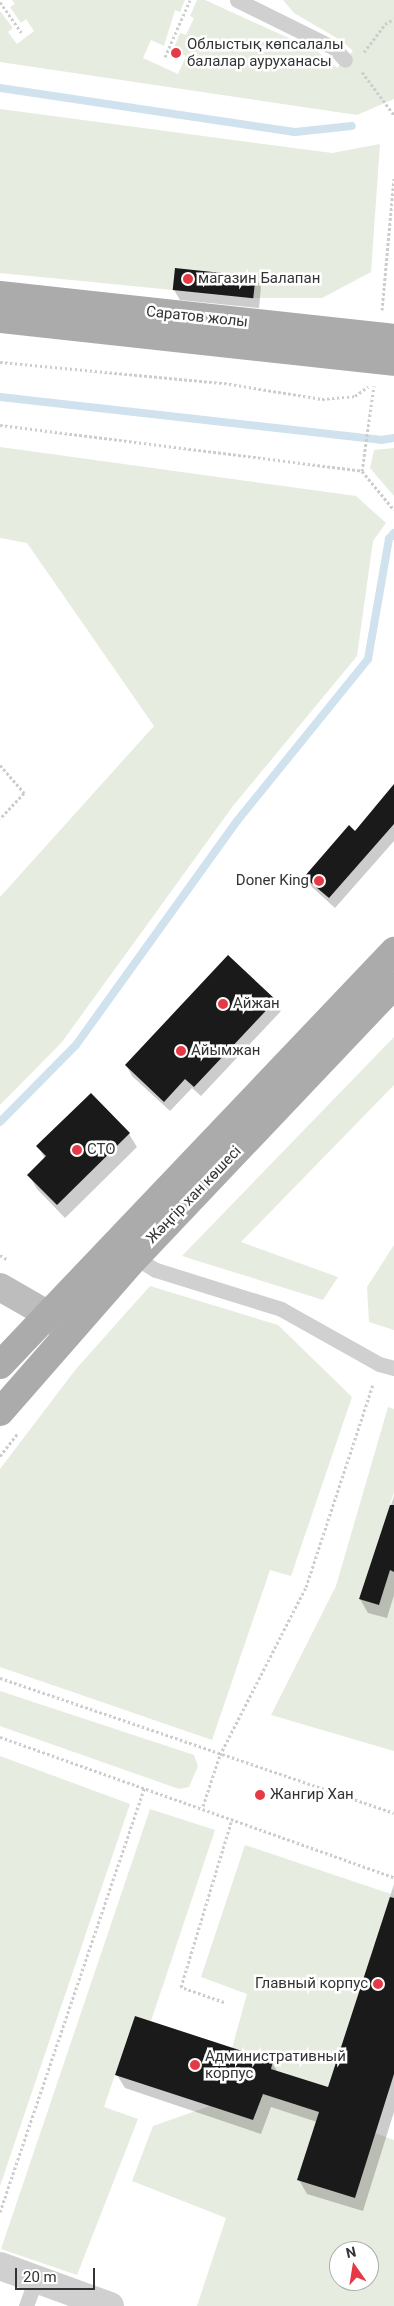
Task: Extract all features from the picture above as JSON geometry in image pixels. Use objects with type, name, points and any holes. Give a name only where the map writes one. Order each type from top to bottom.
[{"type":"main road","name":"Саратов жолы","points":[[0,295],[386,338]]},
{"type":"main road","name":"Саратов жолы","points":[[0,319],[394,362]]},
{"type":"main road","name":"Жәңгір хан көшесі","points":[[0,1412],[68,1332],[124,1251],[394,951]]},
{"type":"main road","name":"Жәңгір хан көшесі","points":[[4,1356],[48,1314],[124,1251],[394,985]]},
{"type":"main road","points":[[0,1287],[48,1314],[68,1332]]},
{"type":"street","points":[[0,2266],[110,2306]]},
{"type":"lane","points":[[237,0],[259,5],[334,48],[351,63]]},
{"type":"lane","points":[[124,1251],[156,1270],[281,1309],[387,1366]]},
{"type":"lane","points":[[26,2306],[36,2278]]},
{"type":"path","points":[[165,57],[190,0]]},
{"type":"path","points":[[0,2],[21,32]]},
{"type":"path","points":[[351,63],[385,24],[394,20]]},
{"type":"path","points":[[334,48],[350,55],[351,63],[394,115]]},
{"type":"path","points":[[386,338],[394,179]]},
{"type":"path","points":[[0,362],[224,383],[322,399],[355,396],[375,383],[362,471]]},
{"type":"path","points":[[0,425],[362,471],[394,510]]},
{"type":"path","points":[[0,765],[24,792],[0,819]]},
{"type":"path","points":[[202,1806],[220,1755],[306,1588],[387,1366]]},
{"type":"path","points":[[0,1678],[220,1755],[394,1813]]},
{"type":"path","points":[[0,1737],[202,1806],[394,1877]]},
{"type":"path","points":[[0,2212],[145,1787]]},
{"type":"path","points":[[224,2002],[181,1987],[232,1818]]},
{"type":"shaded area","name":"Облыстық көпсалалы балалар ауруханасы","points":[[12,0],[185,0],[180,12],[175,10],[164,46],[151,40],[143,58],[178,74],[186,56],[173,50],[180,33],[186,35],[194,18],[190,16],[197,0],[205,0],[317,51],[337,68],[353,51],[342,41],[294,13],[283,0],[394,0],[394,99],[357,115],[0,62],[0,11],[13,28],[8,32],[17,44],[34,31],[26,19],[21,23],[10,7],[15,4]]},
{"type":"shaded area","points":[[0,109],[332,153],[380,144],[371,272],[322,298],[253,298],[255,276],[176,268],[173,290],[0,273]]},
{"type":"shaded area","points":[[0,447],[356,496],[386,523],[373,541],[357,656],[233,806],[62,1042],[0,1105],[0,897],[154,726],[27,543],[0,538]]},
{"type":"shaded area","points":[[394,448],[394,496],[370,468],[374,450]]},
{"type":"shaded area","points":[[394,1037],[394,1085],[241,1242],[338,1277],[323,1300],[182,1256]]},
{"type":"shaded area","points":[[394,1245],[394,1330],[369,1322],[367,1287]]},
{"type":"shaded area","points":[[150,1286],[278,1325],[352,1397],[291,1576],[270,1570],[212,1740],[0,1667],[0,1469],[76,1369]]},
{"type":"shaded area","points":[[388,1407],[394,1409],[394,1492],[359,1599],[379,1605],[390,1570],[394,1572],[394,1751],[271,1715],[336,1586]]},
{"type":"shaded area","points":[[0,1691],[194,1755],[198,1766],[189,1787],[179,1789],[0,1726]]},
{"type":"shaded area","points":[[0,1756],[130,1804],[0,2186]]},
{"type":"shaded area","points":[[150,1809],[215,1830],[151,2021],[135,2016],[104,2107],[138,2119],[77,2275],[1,2249]]},
{"type":"shaded area","points":[[245,1845],[391,1894],[328,2087],[271,2069],[273,2061],[232,2048],[247,1994],[201,1977]]},
{"type":"shaded area","points":[[263,2094],[319,2112],[298,2180],[355,2198],[375,2133],[394,2140],[394,2306],[197,2306],[226,2218],[132,2181],[153,2126],[210,2106],[253,2120]]},
{"type":"building","points":[[175,268],[256,276],[253,298],[173,290]]},
{"type":"building","points":[[394,784],[394,824],[329,898],[304,877],[349,825],[355,831]]},
{"type":"building","points":[[228,955],[276,1000],[194,1087],[185,1079],[164,1102],[125,1065]]},
{"type":"building","points":[[91,1093],[130,1133],[57,1205],[27,1175],[46,1156],[36,1146]]},
{"type":"building","points":[[390,1505],[394,1505],[394,1572],[390,1570],[379,1605],[359,1599]]},
{"type":"building","points":[[390,1897],[394,1898],[394,2074],[355,2198],[297,2180],[319,2112],[263,2094],[253,2120],[115,2075],[135,2016],[273,2061],[271,2069],[328,2087]]},
{"type":"waterway","points":[[0,88],[295,132],[352,126]]},
{"type":"waterway","points":[[0,397],[381,440],[394,438]]},
{"type":"waterway","points":[[0,1122],[76,1045],[237,821],[368,659],[389,539],[394,533]]},
{"type":"place","name":"Облыстық көпсалалы балалар ауруханасы","points":[[176,53]]},
{"type":"place","name":"магазин Балапан","points":[[188,279]]},
{"type":"place","name":"Doner King","points":[[319,881]]},
{"type":"place","name":"Айжан","points":[[223,1004]]},
{"type":"place","name":"Айымжан","points":[[181,1051]]},
{"type":"place","name":"СТО","points":[[77,1150]]},
{"type":"place","name":"Жангир Хан","points":[[260,1795]]},
{"type":"place","name":"Главный корпус","points":[[378,1984]]},
{"type":"place","name":"Административный корпус","points":[[195,2065]]}]
